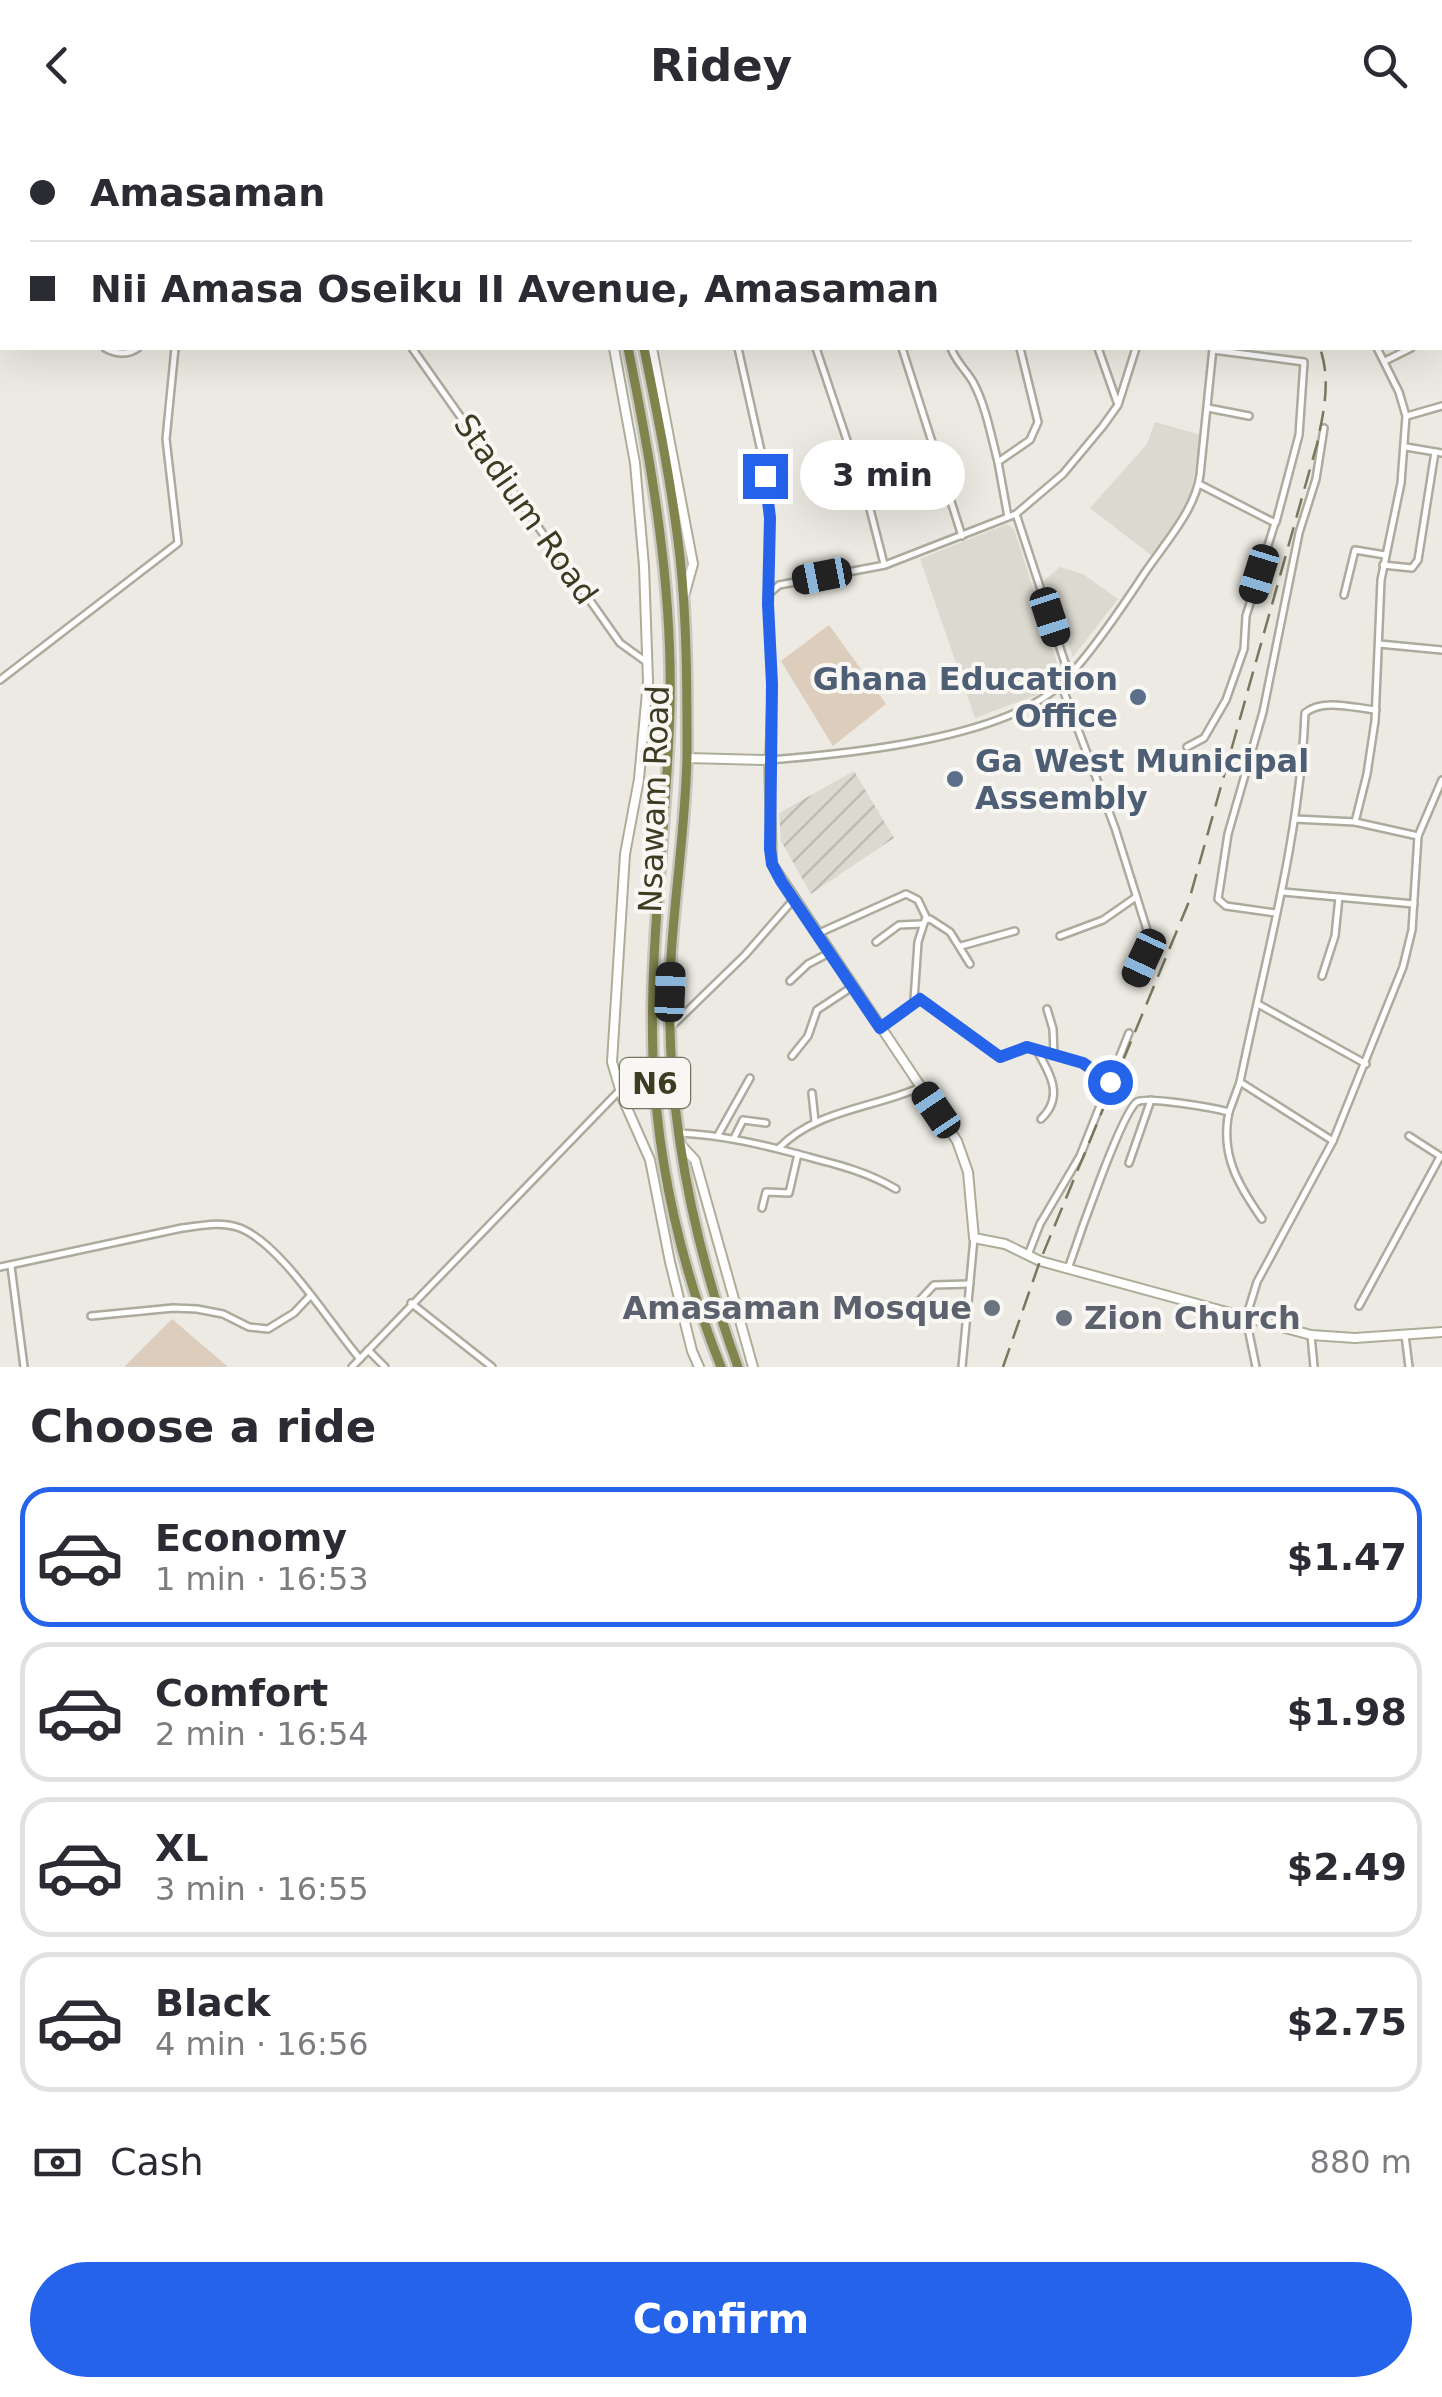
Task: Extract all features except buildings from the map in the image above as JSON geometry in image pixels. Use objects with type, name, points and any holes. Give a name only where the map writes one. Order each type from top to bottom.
[{"type":"highway","name":"Nsawam Road","points":[[628,350],[655,490],[669,636],[666,791],[655,968],[653,1056],[658,1117],[682,1256],[720,1367]]},
{"type":"highway","name":"Nsawam Road","points":[[648,350],[683,597],[687,758],[669,1028],[678,1138],[694,1226],[738,1367]]},
{"type":"main road","points":[[614,350],[635,464],[648,662],[639,779],[626,854],[612,1062],[650,1160],[674,1280],[692,1351],[700,1367]]},
{"type":"main road","points":[[687,758],[769,760],[772,864],[965,1158],[974,1238],[1005,1244],[1068,1269],[1311,1335],[1355,1338],[1442,1332]]},
{"type":"main road","points":[[678,1138],[695,1160],[752,1367]]},
{"type":"street","points":[[109,350],[135,350]]},
{"type":"street","points":[[0,680],[178,543],[166,439],[175,350]]},
{"type":"street","name":"Stadium Road","points":[[413,350],[620,643],[648,662]]},
{"type":"street","points":[[738,350],[763,460],[770,518],[769,760],[926,740],[990,723],[1062,684],[1141,579],[1199,484],[1213,350]]},
{"type":"street","points":[[817,350],[870,509],[884,564]]},
{"type":"street","points":[[903,350],[962,536]]},
{"type":"street","points":[[951,350],[961,370],[972,379],[986,416],[1008,517]]},
{"type":"street","points":[[998,462],[1030,440],[1038,422],[1020,350]]},
{"type":"street","points":[[1099,350],[1118,405]]},
{"type":"street","points":[[770,593],[779,585],[884,564],[1016,514],[1063,474],[1118,405],[1135,350]]},
{"type":"street","points":[[1187,748],[1204,738],[1226,700],[1244,649],[1246,616],[1276,523],[1298,435],[1304,362],[1220,350]]},
{"type":"street","points":[[1355,822],[1368,774],[1376,710],[1383,564],[1401,484],[1406,416],[1377,350]]},
{"type":"street","points":[[1385,361],[1406,350]]},
{"type":"street","points":[[1406,416],[1442,406]]},
{"type":"street","points":[[1208,408],[1249,416]]},
{"type":"street","points":[[1276,913],[1221,904],[1218,899],[1228,834],[1263,712],[1324,428]]},
{"type":"street","points":[[1383,564],[1412,568],[1418,560],[1439,453],[1404,446]]},
{"type":"street","points":[[1199,484],[1276,523]]},
{"type":"street","points":[[1016,514],[1069,675]]},
{"type":"street","points":[[1344,595],[1355,550],[1386,555]]},
{"type":"street","points":[[1379,644],[1442,650]]},
{"type":"street","points":[[1062,684],[1108,807],[1148,937],[1134,980]]},
{"type":"street","points":[[1262,1220],[1240,1185],[1228,1157],[1224,1134],[1240,1082],[1283,892],[1305,713],[1322,705],[1376,710]]},
{"type":"street","points":[[1256,1367],[1246,1318],[1257,1282],[1333,1141],[1403,967],[1415,904],[1418,836],[1442,780]]},
{"type":"street","points":[[1294,820],[1355,822],[1418,836]]},
{"type":"street","points":[[1283,892],[1415,904]]},
{"type":"street","points":[[817,935],[906,894],[916,897],[925,922],[918,942],[914,1000]]},
{"type":"street","points":[[1322,976],[1335,936],[1340,897]]},
{"type":"street","points":[[1060,936],[1103,920],[1136,898]]},
{"type":"street","points":[[669,1028],[745,955],[794,899]]},
{"type":"street","points":[[876,942],[899,926],[925,922],[950,932],[970,964]]},
{"type":"street","points":[[961,946],[1015,931]]},
{"type":"street","points":[[790,981],[808,964],[829,953]]},
{"type":"street","points":[[792,1056],[808,1036],[817,1010],[852,987]]},
{"type":"street","points":[[880,1028],[914,1000],[925,1000],[1000,1057],[1027,1047],[1036,1049],[1083,1063],[1110,1082]]},
{"type":"street","points":[[1258,1004],[1366,1064]]},
{"type":"street","points":[[1047,1009],[1054,1054]]},
{"type":"street","points":[[1028,1255],[1040,1224],[1080,1156],[1129,1033]]},
{"type":"street","points":[[1036,1049],[1055,1090],[1053,1103],[1041,1119]]},
{"type":"street","points":[[718,1135],[750,1078]]},
{"type":"street","points":[[1240,1082],[1333,1141]]},
{"type":"street","points":[[779,1148],[815,1121],[921,1087]]},
{"type":"street","points":[[352,1367],[620,1090]]},
{"type":"street","points":[[812,1093],[815,1121]]},
{"type":"street","points":[[1068,1269],[1119,1130],[1132,1106],[1139,1100],[1151,1100],[1229,1112]]},
{"type":"street","points":[[1129,1163],[1151,1100]]},
{"type":"street","points":[[734,1138],[743,1120],[766,1123]]},
{"type":"street","points":[[678,1138],[718,1135],[779,1148],[863,1171],[896,1189]]},
{"type":"street","points":[[1359,1306],[1441,1158],[1409,1136]]},
{"type":"street","points":[[762,1208],[766,1192],[789,1193],[798,1154]]},
{"type":"street","points":[[0,1268],[182,1228],[226,1224],[263,1241],[360,1359]]},
{"type":"street","points":[[962,1367],[974,1238]]},
{"type":"street","points":[[11,1266],[24,1367]]},
{"type":"street","points":[[877,1307],[906,1315],[934,1285],[970,1284]]},
{"type":"street","points":[[92,1316],[173,1308],[223,1314],[249,1327],[268,1329],[294,1313],[310,1296]]},
{"type":"street","points":[[412,1303],[492,1367]]},
{"type":"street","points":[[1311,1335],[1314,1367]]},
{"type":"street","points":[[1405,1335],[1409,1367]]},
{"type":"street","points":[[368,1350],[385,1367]]},
{"type":"shaded area","points":[[1155,422],[1201,435],[1189,505],[1152,556],[1090,508],[1147,444]]},
{"type":"shaded area","points":[[1007,524],[1014,529],[1061,675],[1040,694],[975,718],[920,559]]},
{"type":"shaded area","points":[[1060,567],[1083,574],[1118,599],[1073,657],[1044,581]]},
{"type":"shaded area","points":[[829,625],[886,704],[833,746],[781,661]]},
{"type":"shaded area","points":[[854,771],[894,838],[811,894],[781,841],[779,813]]},
{"type":"shaded area","points":[[172,1319],[228,1367],[124,1367]]},
{"type":"railway","points":[[1003,1367],[1040,1261],[1188,904],[1317,444],[1326,384],[1320,350]]},
{"type":"place","name":"Ghana Education Office","points":[[1138,697]]},
{"type":"place","name":"Ga West Municipal Assembly","points":[[955,779]]},
{"type":"place","name":"Amasaman Mosque","points":[[992,1308]]},
{"type":"place","name":"Zion Church","points":[[1064,1318]]},
{"type":"route","points":[[765,476],[770,518],[770,849],[781,881],[880,1028],[914,1000],[925,1000],[1000,1057],[1027,1047],[1083,1063],[1110,1082]]}]
